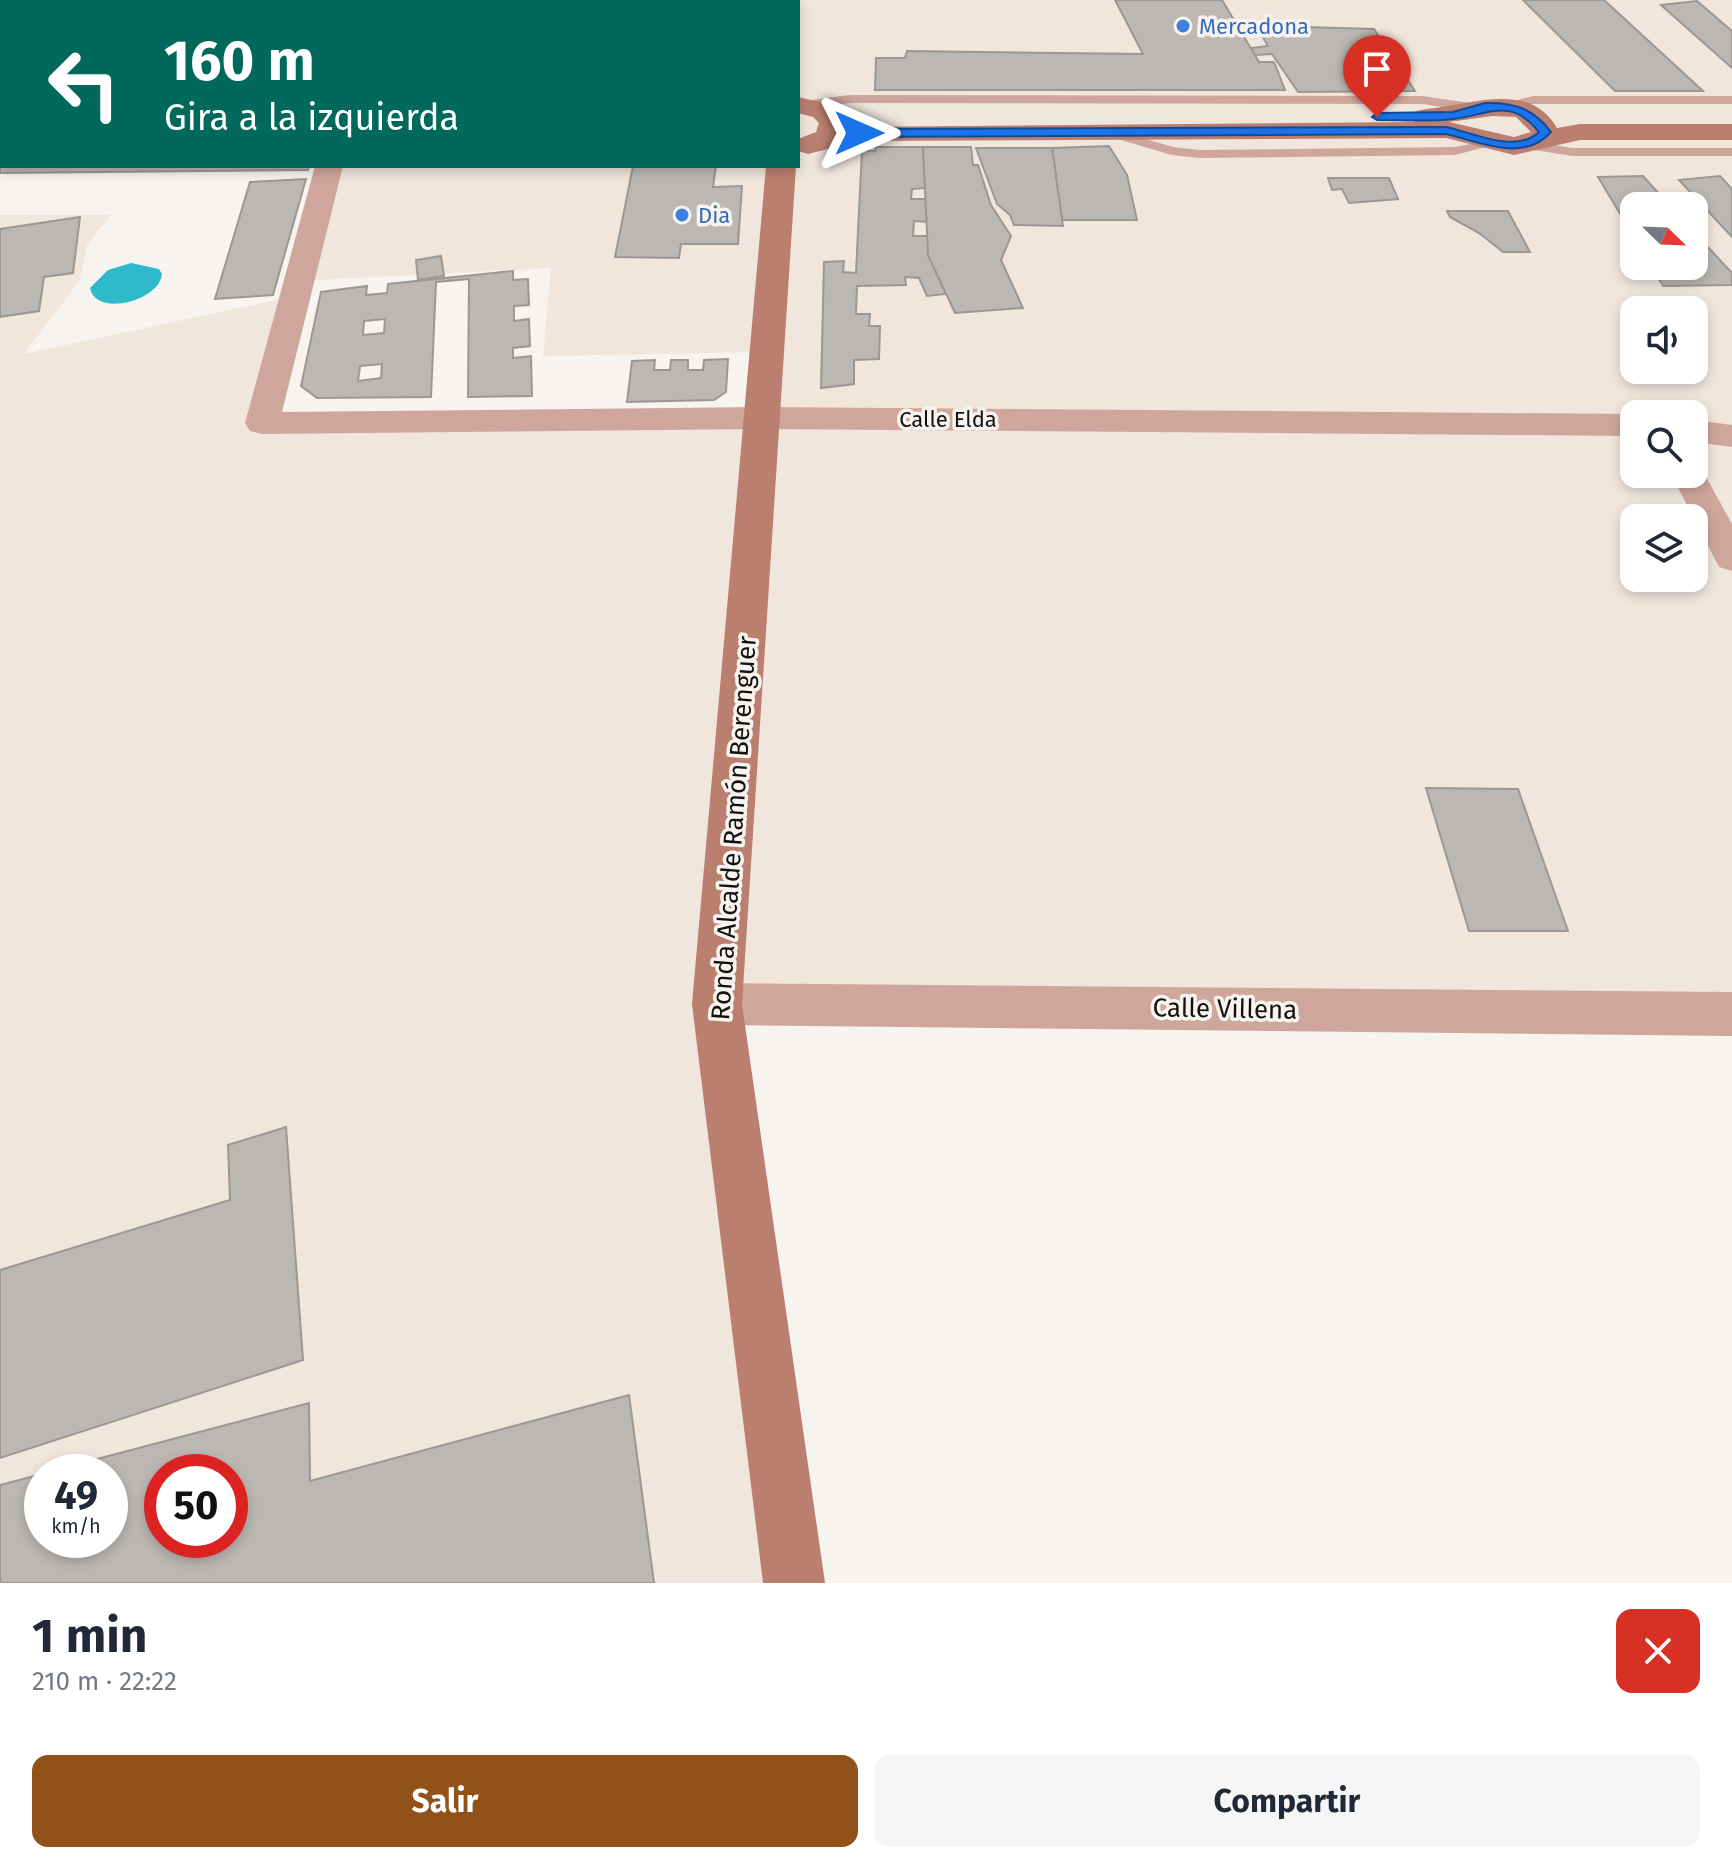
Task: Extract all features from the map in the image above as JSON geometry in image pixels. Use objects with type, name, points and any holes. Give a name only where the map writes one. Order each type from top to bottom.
[{"type":"main road","points":[[810,122],[858,117],[1438,117],[1484,121],[1532,133],[1732,132]]},
{"type":"main road","points":[[1532,133],[1576,119],[1732,119]]},
{"type":"main road","points":[[810,122],[859,133],[1446,130],[1484,121]]},
{"type":"main road","name":"Ronda Alcalde Ramón Berenguer","points":[[781,168],[717,1004],[794,1583]]},
{"type":"street","name":"Calle Elda","points":[[328,168],[262,423],[762,418],[1620,425]]},
{"type":"street","points":[[1708,433],[1732,436]]},
{"type":"street","points":[[1695,488],[1732,558]]},
{"type":"street","name":"Calle Villena","points":[[717,1004],[1732,1014]]},
{"type":"lane","points":[[1484,121],[1533,100],[1732,100]]},
{"type":"lane","points":[[1532,133],[1573,152],[1732,152]]},
{"type":"shaded area","points":[[800,0],[1732,0],[1732,1014],[718,1004],[794,1583],[0,1583],[0,215],[111,215],[87,245],[80,280],[24,354],[295,296],[263,422],[762,418],[766,352],[543,356],[551,268],[300,281],[328,168],[800,168]]},
{"type":"water","points":[[131,263],[159,269],[162,274],[150,292],[114,304],[94,297],[90,288],[108,270]]},
{"type":"building","name":"Mercadona","points":[[1115,0],[1222,0],[1259,62],[1274,62],[1285,90],[875,90],[876,58],[905,58],[907,51],[1143,54]]},
{"type":"building","points":[[1523,0],[1604,0],[1703,91],[1615,91]]},
{"type":"building","points":[[1697,1],[1732,31],[1732,68],[1661,5]]},
{"type":"building","points":[[1239,25],[1374,29],[1415,91],[1298,92],[1272,54],[1255,55],[1251,48],[1268,46],[1259,31],[1240,31]]},
{"type":"building","points":[[1109,146],[1127,175],[1137,220],[1062,220],[1052,148]]},
{"type":"building","points":[[876,147],[923,147],[925,188],[912,189],[911,199],[926,199],[927,222],[914,221],[913,236],[928,236],[928,255],[946,294],[927,296],[919,278],[905,277],[906,285],[857,286],[856,314],[870,314],[869,326],[880,326],[879,359],[854,360],[854,384],[821,388],[824,262],[844,261],[843,272],[856,273],[862,150],[875,151]]},
{"type":"building","points":[[923,147],[971,147],[973,165],[978,165],[991,205],[1011,236],[1001,260],[1023,308],[955,313],[928,255]]},
{"type":"building","points":[[976,148],[1052,148],[1063,226],[1014,225],[1010,215],[997,204]]},
{"type":"building","points":[[0,168],[308,168],[308,170],[0,173]]},
{"type":"building","name":"Dia","points":[[633,168],[716,168],[713,187],[742,186],[738,244],[681,244],[679,258],[615,257]]},
{"type":"building","points":[[1643,176],[1657,192],[1620,192],[1620,214],[1598,177]]},
{"type":"building","points":[[1720,176],[1732,189],[1732,237],[1708,211],[1708,192],[1690,192],[1679,180]]},
{"type":"building","points":[[1328,178],[1389,178],[1398,199],[1349,203],[1342,189],[1332,190]]},
{"type":"building","points":[[306,179],[273,295],[215,299],[250,182]]},
{"type":"building","points":[[1447,211],[1508,211],[1530,252],[1503,252],[1479,233],[1450,217]]},
{"type":"building","points":[[80,217],[73,273],[44,277],[39,311],[0,317],[0,229]]},
{"type":"building","points":[[1708,247],[1732,273],[1732,285],[1663,286],[1659,280],[1708,280]]},
{"type":"building","points":[[441,256],[444,276],[418,280],[416,260]]},
{"type":"building","points":[[513,271],[513,280],[528,279],[529,305],[514,306],[514,321],[529,319],[530,346],[513,348],[513,358],[531,356],[532,396],[468,397],[469,279],[436,282],[431,397],[317,398],[301,386],[321,292],[367,286],[366,295],[387,293],[388,284]],"holes":[[[385,319],[384,333],[363,335],[364,321]],[[382,364],[381,378],[358,381],[360,366]]]},
{"type":"building","points":[[728,359],[726,392],[714,400],[627,402],[632,361],[655,360],[654,370],[670,370],[671,360],[688,360],[688,370],[703,370],[704,360]]},
{"type":"building","points":[[1426,788],[1518,789],[1568,931],[1469,931]]},
{"type":"building","points":[[286,1127],[303,1360],[0,1458],[0,1270],[230,1200],[228,1145]]},
{"type":"building","points":[[629,1395],[654,1583],[0,1583],[0,1485],[24,1479],[24,1558],[128,1558],[128,1454],[116,1454],[309,1403],[310,1481]]},
{"type":"place","name":"Mercadona","points":[[1183,26]]},
{"type":"place","name":"Dia","points":[[682,215]]},
{"type":"route","points":[[859,133],[1446,130],[1514,146],[1534,143],[1545,132],[1541,123],[1531,115],[1515,108],[1493,105],[1454,116],[1377,117]]}]
